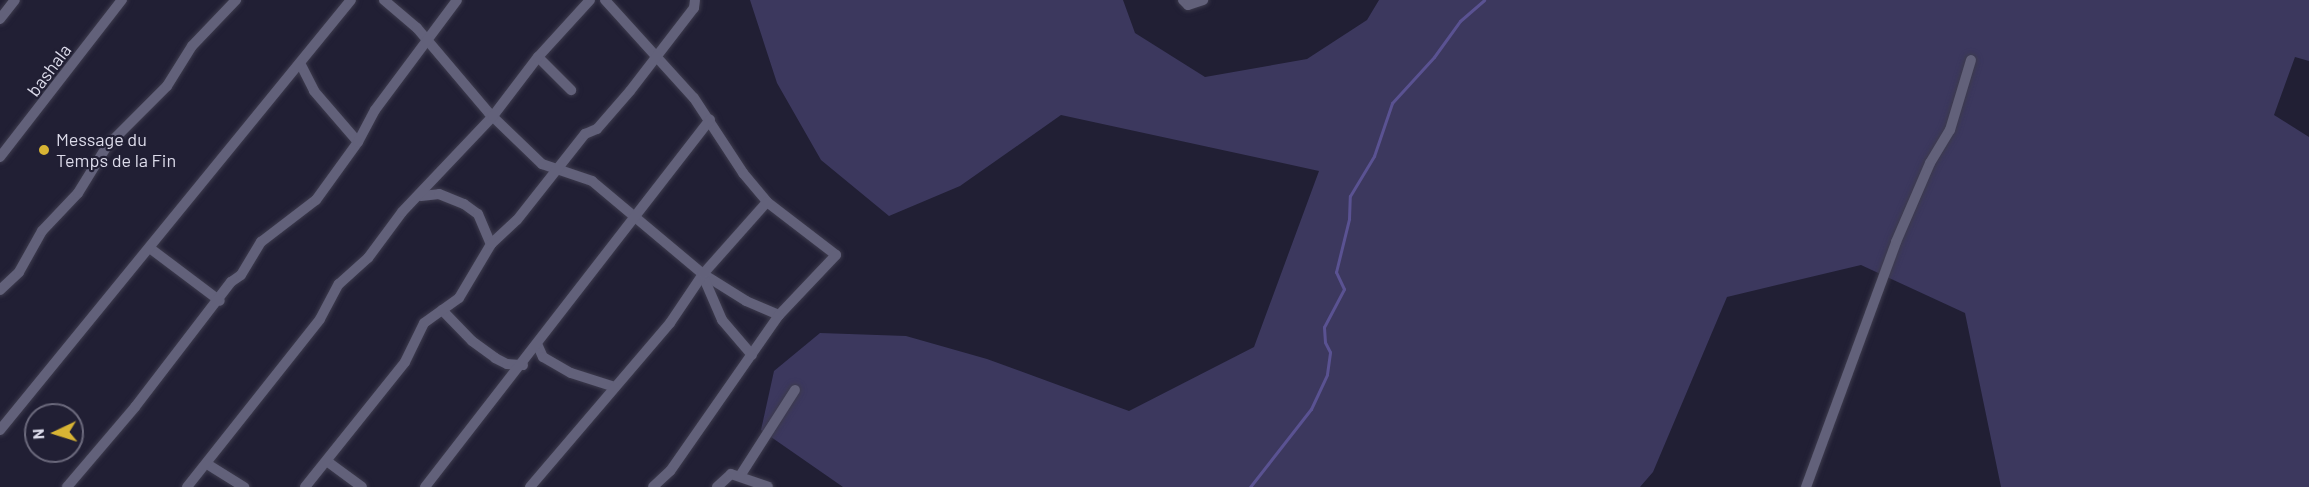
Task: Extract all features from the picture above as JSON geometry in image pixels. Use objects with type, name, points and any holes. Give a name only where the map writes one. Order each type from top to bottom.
[{"type":"street","points":[[0,19],[15,0]]},
{"type":"street","name":"bashala","points":[[0,157],[122,0]]},
{"type":"street","points":[[0,290],[19,272],[42,231],[76,195],[107,146],[167,86],[192,46],[236,0]]},
{"type":"street","points":[[0,430],[151,249],[194,190],[243,137],[269,97],[351,0]]},
{"type":"street","points":[[384,0],[427,40],[493,116],[542,164],[555,170],[582,175],[703,275],[746,301],[780,315]]},
{"type":"street","points":[[67,487],[220,301],[261,242],[274,230],[309,209],[358,142],[375,110],[457,0]]},
{"type":"street","points":[[187,487],[320,319],[339,284],[352,275],[402,212],[422,196],[493,116],[538,57],[590,0]]},
{"type":"street","points":[[605,0],[710,119],[743,173],[767,202],[836,255],[780,315],[670,471],[653,487]]},
{"type":"street","points":[[305,487],[328,462],[405,362],[424,323],[459,298],[491,244],[517,220],[585,134],[597,129],[630,91],[655,54],[693,8],[695,0]]},
{"type":"street","points":[[1183,0],[1188,5],[1203,0]]},
{"type":"street","points":[[538,57],[571,90]]},
{"type":"street","points":[[1806,487],[1896,242],[1930,163],[1950,130],[1971,60]]},
{"type":"street","points":[[300,63],[314,91],[358,142]]},
{"type":"street","points":[[425,487],[538,346],[574,291],[710,119]]},
{"type":"street","points":[[422,196],[440,194],[464,204],[478,214],[491,244]]},
{"type":"street","points":[[530,487],[670,323],[703,275],[767,202]]},
{"type":"street","points":[[151,249],[220,301]]},
{"type":"street","points":[[703,275],[722,320],[752,355]]},
{"type":"street","points":[[442,310],[472,341],[495,358],[507,364],[523,365]]},
{"type":"street","points":[[538,346],[543,357],[571,373],[615,387]]},
{"type":"street","points":[[740,476],[795,390]]},
{"type":"street","points":[[328,462],[362,487]]},
{"type":"street","points":[[207,464],[244,487]]},
{"type":"street","points":[[717,487],[728,476],[740,476],[768,487]]},
{"type":"shaded area","points":[[750,0],[1123,0],[1135,33],[1205,77],[1307,59],[1367,20],[1379,0],[2309,0],[2309,61],[2295,57],[2274,115],[2309,137],[2309,487],[2001,487],[1965,313],[1861,265],[1727,297],[1653,472],[1640,487],[843,487],[761,430],[774,371],[820,333],[906,336],[987,359],[1129,411],[1254,347],[1319,171],[1061,115],[960,186],[889,216],[821,160],[777,83]]},
{"type":"waterway","points":[[1250,487],[1311,409],[1327,374],[1330,352],[1325,342],[1324,327],[1344,289],[1336,272],[1349,219],[1350,196],[1374,156],[1392,103],[1434,57],[1460,21],[1484,0]]},
{"type":"place","name":"Message du Temps de la Fin","points":[[44,150]]}]
